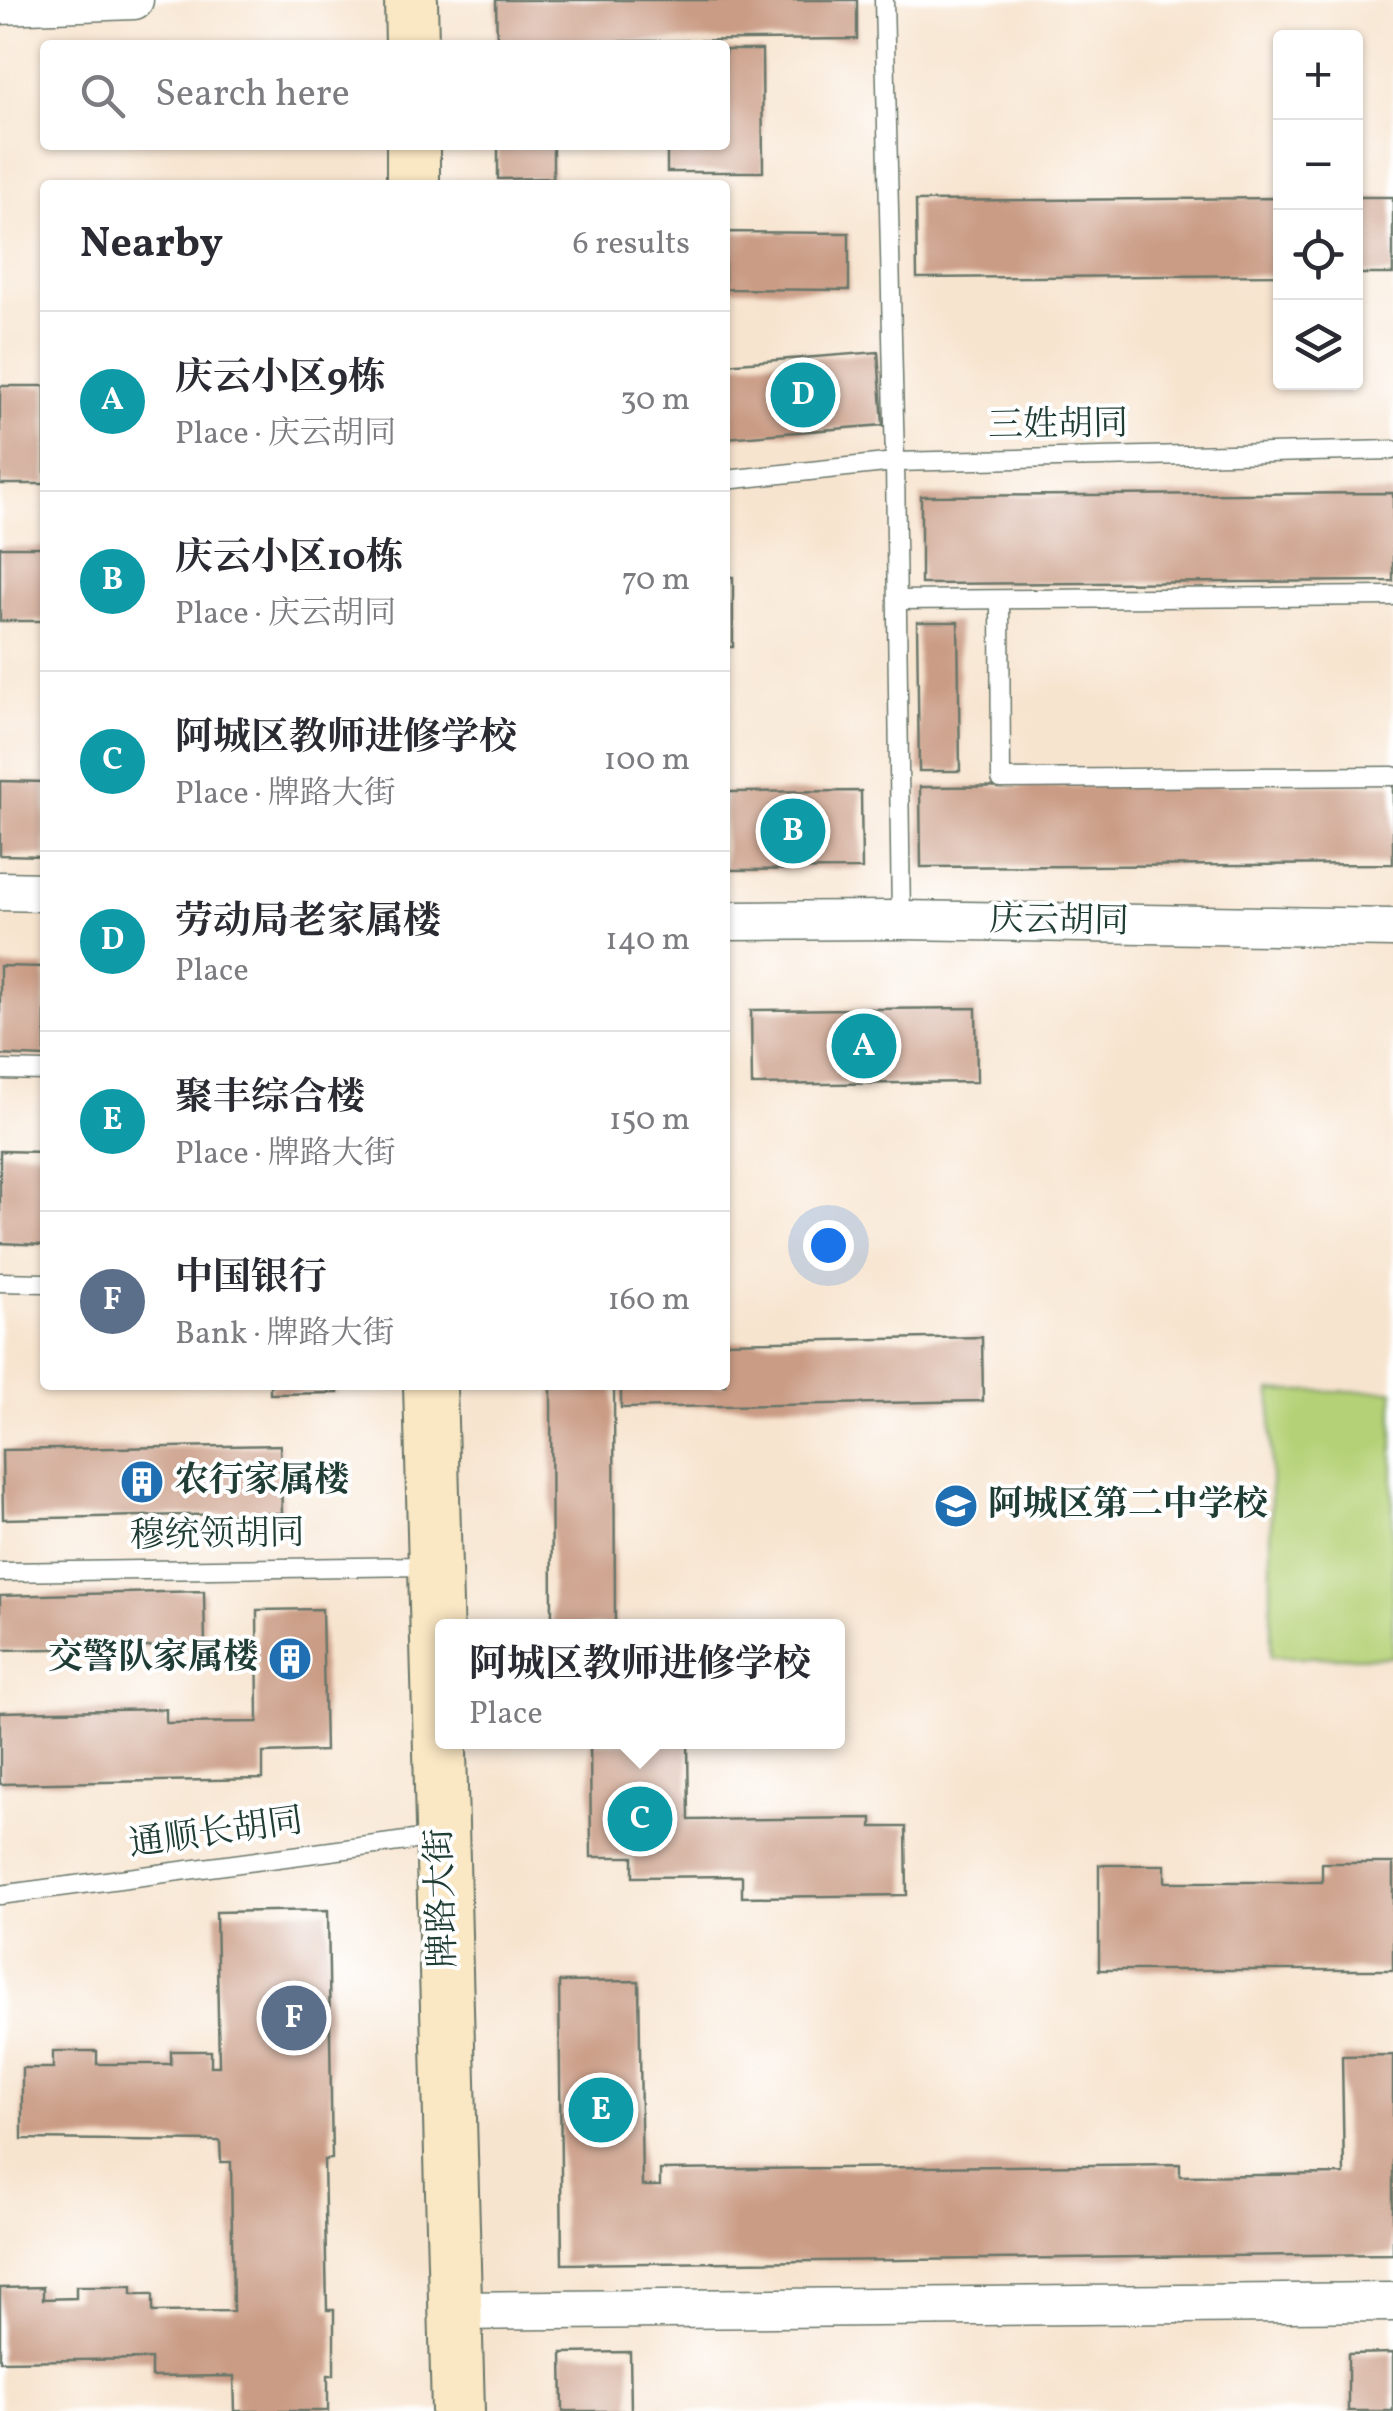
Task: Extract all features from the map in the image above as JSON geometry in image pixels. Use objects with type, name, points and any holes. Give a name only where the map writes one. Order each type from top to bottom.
[{"type":"street","points":[[0,6],[134,0]]},
{"type":"street","points":[[411,0],[412,40]]},
{"type":"street","points":[[413,150],[413,180]]},
{"type":"street","points":[[0,890],[40,892]]},
{"type":"street","name":"庆云胡同","points":[[730,921],[1393,928]]},
{"type":"street","name":"牌路大街","points":[[430,1390],[436,1619]]},
{"type":"street","name":"牌路大街","points":[[439,1749],[458,2411]]},
{"type":"street","points":[[455,2311],[1393,2302]]},
{"type":"lane","points":[[884,0],[902,920]]},
{"type":"lane","name":"三姓胡同","points":[[730,479],[895,462],[1393,450]]},
{"type":"lane","points":[[897,600],[1393,596]]},
{"type":"lane","points":[[1000,600],[1002,780],[1393,776]]},
{"type":"lane","points":[[0,1070],[40,1072]]},
{"type":"lane","points":[[0,1282],[40,1282]]},
{"type":"lane","name":"穆统领胡同","points":[[0,1572],[435,1566]]},
{"type":"lane","name":"通顺长胡同","points":[[0,1895],[441,1836]]},
{"type":"green space","points":[[1271,1391],[1393,1391],[1393,1657],[1271,1657]]},
{"type":"building","points":[[496,0],[857,0],[857,39],[497,40]]},
{"type":"building","points":[[730,50],[762,50],[763,172],[667,172],[667,150],[730,150]]},
{"type":"building","points":[[498,150],[553,150],[553,178],[498,179]]},
{"type":"building","points":[[1363,197],[1393,197],[1393,274],[1363,274]]},
{"type":"building","points":[[1273,198],[1273,275],[917,278],[916,201]]},
{"type":"building","points":[[730,232],[849,233],[849,290],[730,289]]},
{"type":"building","points":[[878,352],[883,425],[730,438],[730,364]]},
{"type":"building","points":[[0,386],[40,386],[40,484],[0,484]]},
{"type":"building","points":[[1393,493],[1393,581],[921,584],[921,496]]},
{"type":"building","points":[[0,547],[40,547],[40,621],[0,621]]},
{"type":"building","points":[[730,577],[733,577],[730,647]]},
{"type":"building","points":[[917,622],[958,622],[960,771],[919,771]]},
{"type":"building","points":[[0,781],[40,782],[40,856],[0,855]]},
{"type":"building","points":[[1393,784],[1393,864],[921,867],[920,787]]},
{"type":"building","points":[[861,791],[862,869],[730,870],[730,792]]},
{"type":"building","points":[[0,966],[40,967],[40,1057],[0,1055]]},
{"type":"building","points":[[976,1008],[977,1082],[752,1085],[751,1010]]},
{"type":"building","points":[[0,1151],[40,1152],[40,1245],[0,1243]]},
{"type":"building","points":[[982,1337],[983,1401],[621,1408],[621,1390],[730,1390],[730,1342]]},
{"type":"building","points":[[270,1390],[338,1390],[338,1393],[270,1394]]},
{"type":"building","points":[[551,1390],[614,1390],[615,1619],[552,1619]]},
{"type":"building","name":"农行家属楼","points":[[280,1445],[282,1513],[3,1519],[2,1450]]},
{"type":"building","points":[[204,1591],[205,1646],[0,1650],[0,1596]]},
{"type":"building","name":"交警队家属楼","points":[[322,1609],[325,1751],[263,1753],[263,1779],[0,1784],[0,1712],[166,1709],[166,1723],[258,1722],[257,1610]]},
{"type":"building","points":[[590,1749],[688,1749],[689,1820],[872,1818],[872,1827],[906,1827],[907,1895],[742,1897],[742,1876],[633,1877],[633,1857],[591,1857]]},
{"type":"building","points":[[1322,1863],[1393,1863],[1393,1970],[1099,1970],[1099,1865],[1165,1865],[1165,1882],[1322,1882]]},
{"type":"building","points":[[328,1910],[332,2159],[324,2160],[327,2310],[334,2310],[334,2375],[328,2375],[328,2411],[235,2411],[234,2376],[151,2377],[151,2359],[0,2361],[0,2288],[43,2287],[43,2299],[76,2298],[76,2286],[132,2286],[132,2294],[153,2294],[153,2312],[233,2311],[231,2162],[221,2162],[220,2141],[22,2139],[22,2068],[53,2068],[53,2051],[97,2051],[97,2064],[171,2064],[171,2051],[211,2051],[211,2066],[219,2066],[216,1912]]},
{"type":"building","points":[[639,1981],[642,2186],[660,2186],[660,2170],[1180,2164],[1180,2176],[1344,2174],[1342,2056],[1393,2055],[1393,2254],[562,2264],[559,1982]]},
{"type":"building","points":[[630,2352],[631,2411],[563,2411],[562,2353]]},
{"type":"building","points":[[1393,2353],[1393,2411],[1348,2411],[1348,2354]]},
{"type":"place","name":"劳动局老家属楼","points":[[803,395]]},
{"type":"place","name":"庆云小区10栋","points":[[793,831]]},
{"type":"place","name":"庆云小区9栋","points":[[864,1046]]},
{"type":"place","name":"农行家属楼","points":[[142,1482]]},
{"type":"place","name":"阿城区第二中学校","points":[[956,1506]]},
{"type":"place","name":"交警队家属楼","points":[[290,1659]]},
{"type":"place","name":"阿城区教师进修学校","points":[[640,1819]]},
{"type":"place","name":"中国银行","points":[[294,2018]]},
{"type":"place","name":"聚丰综合楼","points":[[601,2110]]}]
